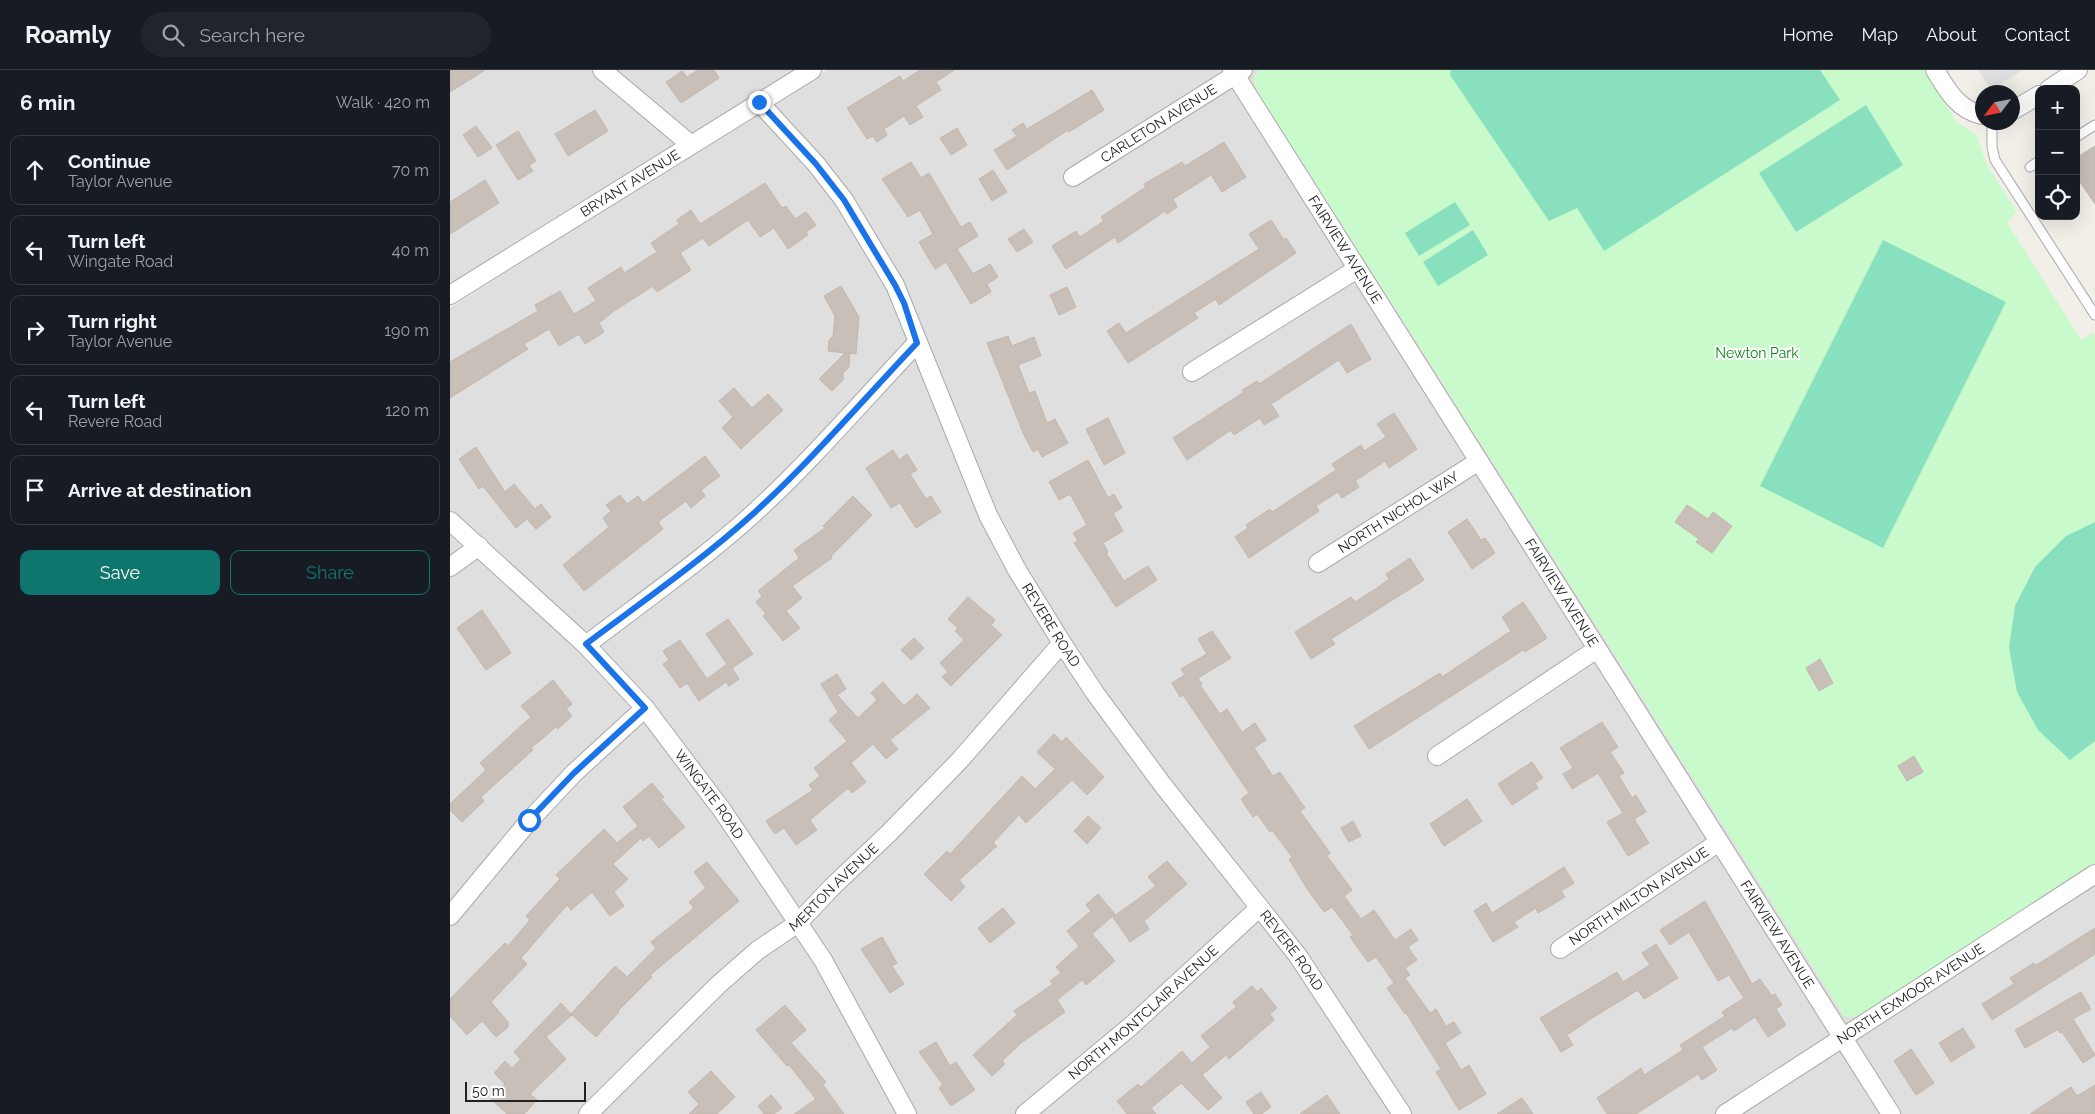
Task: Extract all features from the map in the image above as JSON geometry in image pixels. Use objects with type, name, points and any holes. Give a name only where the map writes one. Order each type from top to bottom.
[{"type":"street","points":[[602,70],[690,144]]},
{"type":"street","name":"BRYANT AVENUE","points":[[450,295],[690,144],[812,70]]},
{"type":"street","points":[[1934,70],[1956,101],[1975,113]]},
{"type":"street","points":[[2055,85],[2078,70]]},
{"type":"street","name":"CARLETON AVENUE","points":[[1074,177],[1237,72]]},
{"type":"street","name":"FAIRVIEW AVENUE","points":[[1237,72],[1357,269],[1891,1114]]},
{"type":"street","points":[[2020,106],[2035,97]]},
{"type":"street","name":"REVERE ROAD","points":[[759,102],[816,164],[844,200],[895,285],[904,303],[917,343],[988,515],[1018,570],[1062,643],[1123,730],[1298,956],[1402,1114]]},
{"type":"street","points":[[1192,372],[1357,269]]},
{"type":"street","points":[[586,644],[697,561],[753,514],[794,475],[917,343]]},
{"type":"street","name":"NORTH NICHOL WAY","points":[[1318,563],[1479,461]]},
{"type":"street","name":"WINGATE ROAD","points":[[450,521],[586,644],[645,708],[722,810],[828,968],[907,1114]]},
{"type":"street","points":[[450,568],[479,546]]},
{"type":"street","name":"MERTON AVENUE","points":[[588,1114],[718,985],[758,950],[798,922],[954,766],[1062,643]]},
{"type":"street","points":[[1437,756],[1597,648]]},
{"type":"street","points":[[450,916],[542,807],[574,773],[645,708]]},
{"type":"street","name":"NORTH MILTON AVENUE","points":[[1560,949],[1719,842]]},
{"type":"street","name":"NORTH EXMOOR AVENUE","points":[[1725,1114],[2095,874]]},
{"type":"street","name":"NORTH MONTCLAIR AVENUE","points":[[1025,1114],[1131,1026],[1259,908]]},
{"type":"lane","points":[[2080,134],[2095,125]]},
{"type":"lane","points":[[1988,130],[1995,160],[2095,315]]},
{"type":"lane","points":[[2030,167],[2035,164]]},
{"type":"shaded area","points":[[450,70],[802,70],[450,290]]},
{"type":"shaded area","points":[[827,70],[1260,70],[1255,75],[1256,89],[1844,1016],[1866,1012],[2095,864],[2095,1114],[450,1114],[450,308]]},
{"type":"shaded area","points":[[1978,70],[2023,70],[1999,85],[1988,85]]},
{"type":"green space","name":"Newton Park","points":[[1260,70],[1924,70],[1956,121],[1977,136],[1986,163],[2017,212],[2007,222],[2081,340],[2093,333],[2095,335],[2095,864],[1866,1012],[1856,1017],[1844,1016],[1256,89],[1256,74]]},
{"type":"green space","points":[[1451,70],[1820,70],[1840,100],[1604,251],[1577,208],[1549,221],[1450,75]]},
{"type":"green space","points":[[1866,105],[1903,165],[1796,232],[1759,173]]},
{"type":"green space","points":[[1455,202],[1470,225],[1419,256],[1405,233]]},
{"type":"green space","points":[[1473,230],[1488,255],[1438,286],[1423,262]]},
{"type":"green space","points":[[1883,240],[2006,302],[1883,548],[1760,486]]},
{"type":"green space","points":[[2095,522],[2095,741],[2070,760],[2038,730],[2017,692],[2009,648],[2015,606],[2035,567],[2066,536]]},
{"type":"building","points":[[450,70],[485,70],[450,92]]},
{"type":"building","points":[[698,70],[714,70],[719,78],[681,103],[666,82],[682,71],[687,77]]},
{"type":"building","points":[[920,70],[954,70],[936,82],[941,90],[916,106],[923,117],[910,125],[904,116],[884,129],[887,135],[877,142],[873,136],[867,139],[847,108],[900,76],[903,81]]},
{"type":"building","points":[[1092,90],[1104,110],[1069,132],[1068,130],[1007,170],[994,150],[1017,136],[1012,130],[1023,123],[1027,129]]},
{"type":"building","points":[[595,110],[608,131],[568,156],[555,134]]},
{"type":"building","points":[[476,126],[492,148],[478,157],[463,135]]},
{"type":"building","points":[[957,128],[967,145],[951,155],[940,138]]},
{"type":"building","points":[[518,131],[536,161],[529,165],[533,171],[518,180],[496,145]]},
{"type":"building","points":[[1224,142],[1246,177],[1222,192],[1211,175],[1173,199],[1177,207],[1167,214],[1165,211],[1118,243],[1115,237],[1066,269],[1052,246],[1076,231],[1080,237],[1104,221],[1101,217],[1146,187],[1144,184],[1182,162],[1185,166]]},
{"type":"building","points":[[2095,146],[2095,204],[2080,182],[2080,155]]},
{"type":"building","points":[[911,162],[921,178],[929,173],[961,227],[970,222],[978,236],[957,249],[973,274],[990,264],[998,277],[987,284],[991,292],[971,304],[946,262],[935,269],[919,242],[933,234],[920,210],[908,217],[882,179]]},
{"type":"building","points":[[993,170],[1007,192],[992,201],[979,179]]},
{"type":"building","points":[[485,180],[499,203],[450,234],[450,202]]},
{"type":"building","points":[[765,183],[782,208],[786,206],[795,219],[806,212],[816,225],[806,232],[808,235],[788,249],[774,228],[760,237],[748,220],[709,246],[703,238],[680,253],[691,270],[657,292],[653,286],[614,311],[599,323],[604,332],[585,344],[579,334],[559,346],[549,329],[524,344],[528,349],[450,398],[450,362],[538,311],[535,305],[560,291],[574,314],[596,301],[588,288],[621,267],[624,273],[657,252],[651,243],[679,224],[677,220],[691,210],[700,224]]},
{"type":"building","points":[[1271,220],[1284,240],[1286,238],[1296,253],[1219,305],[1216,299],[1194,313],[1198,318],[1128,363],[1107,331],[1119,323],[1126,333],[1259,249],[1249,234]]},
{"type":"building","points":[[1024,229],[1033,242],[1017,252],[1008,239]]},
{"type":"building","points":[[841,286],[859,317],[856,354],[850,353],[849,367],[843,373],[843,380],[832,391],[819,379],[845,353],[828,351],[829,340],[833,336],[835,316],[824,296]]},
{"type":"building","points":[[1067,287],[1076,307],[1059,315],[1050,295]]},
{"type":"building","points":[[1351,324],[1371,359],[1347,373],[1339,360],[1271,404],[1279,416],[1264,425],[1260,418],[1234,435],[1231,430],[1187,460],[1173,438],[1244,392],[1242,390],[1257,381],[1259,384]]},
{"type":"building","points":[[1008,336],[1012,346],[1034,337],[1041,356],[1018,365],[1029,393],[1035,391],[1047,423],[1055,419],[1068,443],[1042,457],[1038,449],[1033,452],[1024,435],[987,343]]},
{"type":"building","points":[[734,388],[752,408],[768,394],[783,410],[741,449],[722,428],[733,417],[719,401]]},
{"type":"building","points":[[1394,413],[1417,449],[1389,468],[1385,461],[1355,481],[1359,487],[1342,498],[1338,492],[1316,506],[1319,511],[1249,558],[1235,537],[1248,528],[1246,525],[1270,509],[1272,512],[1336,470],[1332,464],[1361,445],[1364,451],[1386,437],[1377,424]]},
{"type":"building","points":[[1108,418],[1125,453],[1104,465],[1086,429]]},
{"type":"building","points":[[476,447],[505,492],[514,484],[535,509],[541,504],[551,517],[536,529],[527,519],[516,528],[483,486],[479,489],[459,459]]},
{"type":"building","points":[[893,450],[899,460],[907,454],[917,470],[910,474],[926,499],[931,496],[941,512],[916,528],[900,503],[891,508],[866,468]]},
{"type":"building","points":[[705,456],[720,476],[701,490],[705,496],[691,508],[686,501],[658,522],[663,529],[584,591],[563,565],[609,527],[603,518],[611,511],[606,505],[620,495],[627,504],[638,496],[643,503]]},
{"type":"building","points":[[1088,460],[1108,498],[1114,494],[1122,508],[1113,513],[1123,531],[1103,543],[1108,552],[1106,553],[1124,581],[1148,566],[1157,580],[1116,607],[1074,543],[1078,541],[1073,533],[1087,525],[1070,494],[1059,500],[1049,482]]},
{"type":"building","points":[[853,496],[872,515],[831,556],[832,558],[792,586],[802,598],[786,611],[800,628],[783,641],[763,616],[766,614],[756,602],[762,596],[758,591],[799,558],[794,550],[825,528],[823,526]]},
{"type":"building","points":[[1687,505],[1708,519],[1713,512],[1732,526],[1712,553],[1696,542],[1699,539],[1675,522]]},
{"type":"building","points":[[1467,519],[1481,540],[1485,538],[1495,553],[1472,569],[1448,532]]},
{"type":"building","points":[[1410,558],[1424,580],[1331,639],[1335,644],[1311,659],[1295,632],[1351,597],[1355,602],[1377,588],[1389,579],[1386,574]]},
{"type":"building","points":[[968,597],[995,620],[991,625],[1002,635],[951,686],[942,677],[948,672],[940,663],[964,640],[955,631],[958,628],[948,619]]},
{"type":"building","points":[[1523,602],[1547,638],[1525,652],[1523,650],[1369,749],[1354,726],[1440,673],[1442,677],[1511,631],[1502,617]]},
{"type":"building","points":[[482,610],[511,653],[486,670],[457,628]]},
{"type":"building","points":[[728,619],[753,654],[732,668],[739,679],[729,686],[726,682],[699,701],[687,683],[680,688],[663,664],[669,660],[663,651],[680,640],[707,679],[727,664],[706,634]]},
{"type":"building","points":[[1212,631],[1231,658],[1198,678],[1202,684],[1200,685],[1220,714],[1227,709],[1242,732],[1255,723],[1266,740],[1254,748],[1273,776],[1280,772],[1305,808],[1300,811],[1330,853],[1327,856],[1352,890],[1344,896],[1361,919],[1374,910],[1395,940],[1411,929],[1418,940],[1408,947],[1417,960],[1405,968],[1410,975],[1405,978],[1430,1013],[1436,1009],[1446,1026],[1454,1022],[1461,1033],[1445,1043],[1461,1070],[1469,1065],[1486,1094],[1459,1110],[1436,1072],[1441,1069],[1406,1013],[1387,988],[1394,983],[1376,957],[1368,962],[1350,937],[1353,935],[1332,907],[1324,912],[1307,889],[1289,859],[1292,857],[1272,830],[1270,832],[1257,814],[1253,817],[1241,799],[1249,793],[1183,695],[1180,697],[1172,683],[1185,675],[1181,669],[1207,654],[1198,639]]},
{"type":"building","points":[[914,638],[924,648],[911,660],[901,650]]},
{"type":"building","points":[[1820,659],[1833,683],[1819,691],[1806,668]]},
{"type":"building","points":[[837,674],[846,689],[837,695],[858,718],[877,700],[871,693],[883,682],[904,706],[917,694],[930,708],[890,740],[898,749],[886,759],[873,744],[851,763],[866,782],[852,793],[848,788],[810,820],[817,830],[796,845],[784,828],[775,834],[766,821],[813,790],[809,785],[820,776],[814,768],[847,741],[829,720],[838,712],[821,684]]},
{"type":"building","points":[[553,680],[572,704],[566,709],[572,716],[558,729],[556,727],[531,748],[533,750],[481,797],[484,801],[462,822],[450,810],[450,804],[486,770],[480,763],[531,717],[521,706]]},
{"type":"building","points":[[1602,722],[1618,747],[1610,752],[1624,773],[1619,776],[1632,798],[1636,795],[1646,812],[1634,819],[1649,843],[1628,856],[1607,822],[1623,813],[1598,773],[1572,789],[1563,774],[1573,768],[1560,748]]},
{"type":"building","points":[[1054,734],[1062,742],[1066,737],[1104,777],[1087,795],[1072,780],[1026,823],[1019,815],[993,843],[997,846],[959,880],[965,887],[951,901],[924,874],[947,851],[950,854],[1022,776],[1035,789],[1055,769],[1037,752]]},
{"type":"building","points":[[1914,756],[1923,772],[1907,781],[1898,766]]},
{"type":"building","points":[[1532,762],[1543,778],[1535,783],[1538,788],[1512,805],[1498,784]]},
{"type":"building","points":[[652,783],[664,797],[661,799],[685,827],[659,848],[649,836],[643,841],[641,838],[613,864],[628,879],[614,892],[624,906],[610,916],[592,892],[571,910],[567,905],[521,958],[527,964],[491,1002],[508,1022],[508,1027],[496,1037],[482,1021],[467,1035],[450,1016],[450,999],[505,943],[508,946],[530,920],[526,916],[560,879],[556,875],[604,829],[617,843],[638,826],[623,807]]},
{"type":"building","points":[[1467,799],[1482,821],[1444,846],[1430,824]]},
{"type":"building","points":[[1088,816],[1101,828],[1087,844],[1074,831]]},
{"type":"building","points":[[1353,821],[1361,836],[1349,842],[1341,828]]},
{"type":"building","points":[[1167,861],[1187,884],[1144,921],[1149,929],[1130,942],[1113,917],[1156,886],[1148,877]]},
{"type":"building","points":[[707,862],[739,901],[650,975],[652,977],[618,1011],[596,1037],[571,1014],[615,966],[627,977],[656,948],[651,942],[694,908],[689,902],[706,888],[694,872]]},
{"type":"building","points":[[1564,867],[1574,883],[1561,891],[1565,897],[1538,913],[1536,908],[1514,922],[1518,927],[1493,942],[1474,911],[1486,903],[1492,913]]},
{"type":"building","points":[[1098,894],[1115,914],[1092,934],[1115,961],[1086,985],[1082,980],[1057,1000],[1065,1012],[1021,1043],[1002,1061],[1005,1064],[992,1076],[973,1055],[1017,1015],[1014,1011],[1053,984],[1050,981],[1061,973],[1056,967],[1079,946],[1067,931],[1091,911],[1086,905]]},
{"type":"building","points":[[1705,901],[1752,984],[1760,979],[1772,996],[1775,994],[1782,1005],[1776,1009],[1786,1025],[1768,1037],[1755,1017],[1734,1031],[1732,1028],[1702,1047],[1717,1070],[1702,1080],[1698,1074],[1636,1114],[1607,1114],[1597,1098],[1641,1068],[1644,1075],[1683,1050],[1680,1045],[1725,1016],[1722,1012],[1744,998],[1729,975],[1718,981],[1689,932],[1670,945],[1660,930]]},
{"type":"building","points":[[1003,908],[1015,923],[990,943],[978,928]]},
{"type":"building","points":[[2095,928],[2095,954],[1992,1020],[1982,1004],[2014,984],[2010,978],[2034,963],[2035,966]]},
{"type":"building","points":[[882,937],[897,963],[892,966],[904,984],[890,993],[861,949]]},
{"type":"building","points":[[1656,944],[1678,978],[1644,999],[1638,990],[1589,1020],[1567,1035],[1573,1045],[1561,1052],[1540,1018],[1617,972],[1623,982],[1650,965],[1642,953]]},
{"type":"building","points":[[1252,986],[1257,992],[1261,988],[1277,1008],[1270,1014],[1274,1020],[1229,1059],[1226,1055],[1202,1075],[1222,1098],[1208,1110],[1181,1083],[1151,1108],[1156,1114],[1127,1114],[1117,1101],[1138,1084],[1141,1087],[1182,1051],[1192,1063],[1210,1047],[1201,1036],[1236,1007],[1233,1002]]},
{"type":"building","points":[[2081,992],[2091,1009],[2073,1019],[2095,1055],[2083,1063],[2062,1032],[2060,1033],[2057,1030],[2025,1048],[2015,1030]]},
{"type":"building","points":[[561,1003],[572,1015],[546,1037],[566,1059],[530,1094],[537,1100],[524,1114],[507,1114],[491,1099],[505,1084],[494,1073],[505,1061],[512,1068],[525,1055],[520,1059],[514,1052]]},
{"type":"building","points":[[785,1005],[806,1030],[791,1043],[826,1082],[823,1085],[844,1114],[794,1114],[816,1099],[789,1065],[787,1066],[756,1030]]},
{"type":"building","points":[[1963,1028],[1975,1047],[1951,1062],[1939,1043]]},
{"type":"building","points":[[936,1042],[950,1066],[956,1062],[975,1090],[951,1106],[939,1088],[943,1085],[919,1052]]},
{"type":"building","points":[[1911,1049],[1934,1083],[1916,1095],[1894,1061]]},
{"type":"building","points":[[711,1071],[735,1097],[717,1114],[689,1114],[699,1104],[688,1092]]},
{"type":"building","points":[[2095,1085],[2095,1114],[2030,1114],[2071,1087],[2077,1096]]},
{"type":"building","points":[[1261,1092],[1271,1107],[1261,1114],[1254,1114],[1246,1102]]},
{"type":"building","points":[[771,1095],[782,1108],[774,1114],[764,1114],[758,1106]]},
{"type":"building","points":[[1327,1095],[1340,1114],[1300,1114]]},
{"type":"building","points":[[1522,1098],[1533,1114],[1497,1114]]},
{"type":"route","points":[[529,820],[574,773],[645,708],[586,644],[697,561],[753,514],[794,475],[917,343],[904,303],[895,285],[844,200],[816,164],[759,102]]}]
